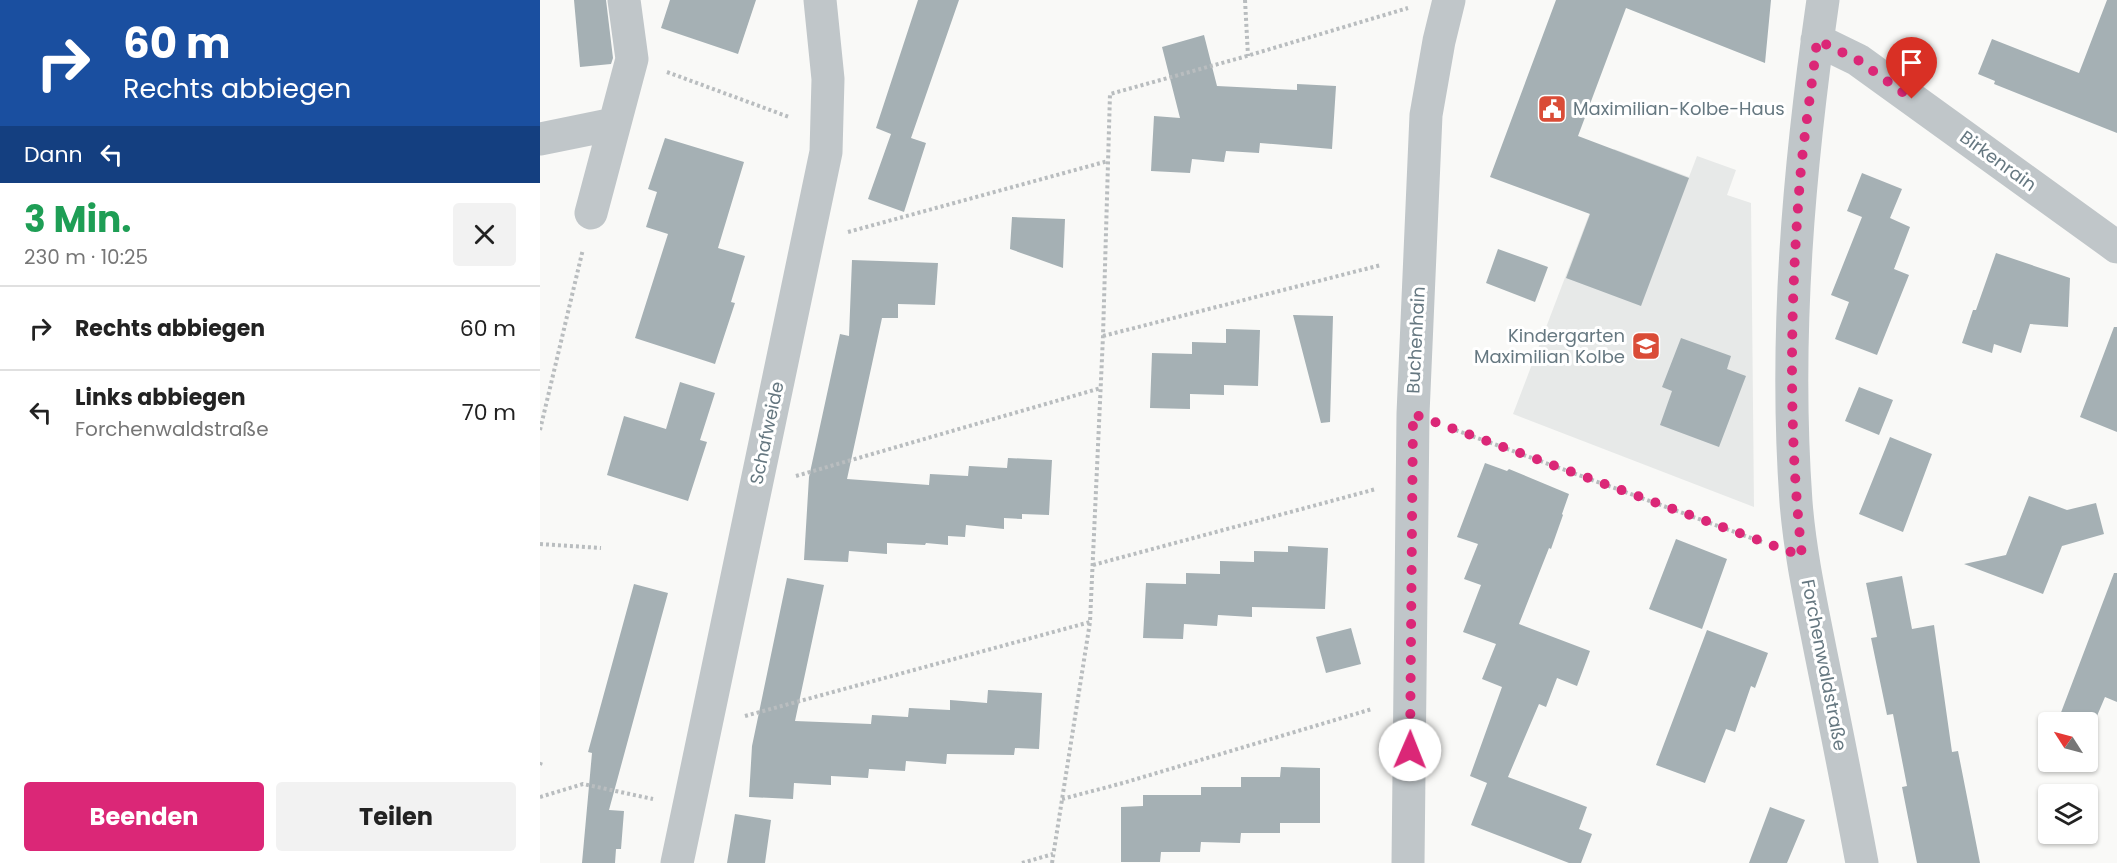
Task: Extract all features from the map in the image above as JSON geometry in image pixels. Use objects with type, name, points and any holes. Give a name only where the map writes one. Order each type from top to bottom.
[{"type":"street","points":[[591,213],[632,58],[624,0]]},
{"type":"street","name":"Schafweide","points":[[677,863],[826,152],[828,79],[820,0]]},
{"type":"street","name":"Buchenhain","points":[[1408,863],[1411,479],[1426,115],[1438,41],[1449,0]]},
{"type":"street","name":"Forchenwaldstraße","points":[[1823,0],[1800,178],[1793,353],[1796,502],[1802,556],[1862,863]]},
{"type":"street","name":"Birkenrain","points":[[1817,40],[1858,60],[2117,247]]},
{"type":"street","points":[[540,139],[614,124]]},
{"type":"path","points":[[1245,0],[1248,56]]},
{"type":"path","points":[[1052,863],[1090,622],[1103,336],[1110,94],[1413,7]]},
{"type":"path","points":[[687,80],[827,131]]},
{"type":"path","points":[[873,225],[1108,161]]},
{"type":"path","points":[[540,430],[591,213]]},
{"type":"path","points":[[1103,336],[1420,255]]},
{"type":"path","points":[[828,467],[1101,388]]},
{"type":"path","points":[[1413,414],[1802,556]]},
{"type":"path","points":[[1093,565],[1411,479]]},
{"type":"path","points":[[540,544],[600,548]]},
{"type":"path","points":[[784,706],[1090,622]]},
{"type":"path","points":[[1062,799],[1123,783],[1410,697]]},
{"type":"path","points":[[540,797],[583,784],[689,807]]},
{"type":"path","points":[[1022,863],[1054,854]]},
{"type":"shaded area","name":"Kindergarten Maximilian Kolbe","points":[[1614,149],[1689,177],[1697,156],[1736,170],[1727,195],[1751,203],[1754,507],[1513,414]]},
{"type":"building","points":[[574,0],[606,0],[613,58],[611,64],[580,67]]},
{"type":"building","points":[[670,0],[756,0],[738,54],[661,28]]},
{"type":"building","points":[[918,0],[959,0],[911,138],[926,143],[904,212],[868,199],[891,134],[876,128]]},
{"type":"building","points":[[1556,0],[1771,0],[1765,63],[1626,8],[1578,136],[1689,178],[1641,306],[1566,278],[1590,214],[1490,177]]},
{"type":"building","points":[[2107,0],[2117,0],[2117,133],[1994,84],[1995,81],[1978,74],[1992,39],[2079,73]]},
{"type":"building","points":[[1204,35],[1217,86],[1297,90],[1297,84],[1336,86],[1332,149],[1260,143],[1259,153],[1226,151],[1224,162],[1192,159],[1190,173],[1151,171],[1154,116],[1180,118],[1162,47]]},
{"type":"building","points":[[665,138],[744,162],[718,248],[745,256],[731,302],[735,303],[715,364],[635,338],[668,234],[646,227],[657,192],[648,189]]},
{"type":"building","points":[[1862,173],[1902,189],[1890,218],[1910,227],[1894,269],[1909,275],[1877,355],[1835,339],[1849,302],[1831,295],[1862,217],[1847,211]]},
{"type":"building","points":[[1012,217],[1065,219],[1063,268],[1010,249]]},
{"type":"building","points":[[1498,249],[1548,267],[1535,302],[1486,283]]},
{"type":"building","points":[[1996,253],[2070,278],[2068,327],[2030,324],[2021,353],[1994,344],[1992,353],[1962,343]]},
{"type":"building","points":[[852,260],[938,263],[935,305],[898,304],[898,318],[882,318],[847,479],[929,485],[930,474],[968,476],[969,466],[1007,468],[1008,458],[1052,460],[1049,515],[1022,514],[1022,519],[1004,518],[1004,529],[966,525],[965,537],[948,536],[948,545],[887,543],[887,554],[849,551],[848,562],[804,560],[809,477],[840,334],[849,336]]},
{"type":"building","points":[[1293,315],[1333,316],[1330,422],[1321,423]]},
{"type":"building","points":[[2114,327],[2117,327],[2117,432],[2080,417]]},
{"type":"building","points":[[1226,329],[1260,330],[1258,386],[1224,385],[1224,395],[1190,394],[1190,409],[1150,408],[1152,353],[1192,354],[1192,342],[1226,343]]},
{"type":"building","points":[[1681,338],[1731,356],[1727,369],[1746,376],[1719,447],[1660,425],[1672,391],[1662,387]]},
{"type":"building","points":[[680,382],[715,393],[700,440],[707,442],[688,501],[607,475],[624,416],[666,429]]},
{"type":"building","points":[[1859,387],[1893,400],[1879,435],[1845,421]]},
{"type":"building","points":[[1890,437],[1932,454],[1903,532],[1859,514]]},
{"type":"building","points":[[1485,463],[1507,471],[1509,469],[1569,494],[1551,549],[1549,548],[1519,624],[1590,651],[1577,686],[1557,678],[1546,707],[1539,704],[1508,777],[1587,807],[1579,829],[1592,834],[1581,863],[1569,863],[1471,825],[1487,783],[1470,776],[1502,687],[1482,679],[1496,644],[1463,632],[1481,585],[1464,579],[1478,544],[1457,537]]},
{"type":"building","points":[[2029,496],[2067,510],[2096,503],[2104,534],[2062,546],[2043,594],[1964,564],[2006,555]]},
{"type":"building","points":[[1676,539],[1727,559],[1702,629],[1649,609]]},
{"type":"building","points":[[1288,546],[1328,548],[1325,609],[1252,607],[1252,617],[1218,615],[1217,626],[1184,624],[1183,639],[1143,638],[1146,583],[1186,584],[1186,573],[1220,574],[1220,561],[1254,562],[1254,551],[1288,552]]},
{"type":"building","points":[[2114,573],[2117,573],[2117,702],[2105,697],[2098,714],[2061,712]]},
{"type":"building","points":[[1902,576],[1912,629],[1934,625],[1952,752],[1958,751],[1980,863],[1917,863],[1902,787],[1907,786],[1893,714],[1887,715],[1871,638],[1877,637],[1866,583]]},
{"type":"building","points":[[787,578],[824,585],[795,721],[871,724],[872,715],[908,717],[909,708],[950,710],[950,700],[987,703],[988,690],[1042,693],[1039,749],[1015,748],[1014,755],[947,754],[946,764],[906,761],[905,771],[869,769],[868,778],[831,776],[831,785],[794,783],[793,799],[749,797],[752,746]]},
{"type":"building","points":[[634,584],[668,593],[609,810],[624,811],[621,849],[616,849],[615,863],[582,863],[592,753],[588,752]]},
{"type":"building","points":[[1351,628],[1361,664],[1326,673],[1316,637]]},
{"type":"building","points":[[1707,630],[1768,653],[1755,688],[1751,686],[1735,732],[1726,729],[1705,783],[1656,765]]},
{"type":"building","points":[[1281,767],[1320,768],[1320,823],[1280,823],[1280,833],[1241,833],[1240,843],[1201,842],[1200,852],[1161,852],[1160,862],[1121,862],[1121,807],[1143,806],[1143,795],[1201,795],[1201,787],[1241,787],[1241,777],[1280,777]]},
{"type":"building","points":[[1770,807],[1805,820],[1787,863],[1749,863]]},
{"type":"building","points":[[735,814],[771,820],[765,863],[727,863]]},
{"type":"place","name":"Maximilian-Kolbe-Haus","points":[[1552,109]]},
{"type":"place","name":"Kindergarten Maximilian Kolbe","points":[[1646,346]]},
{"type":"route","points":[[1410,750],[1413,414],[1802,556],[1796,502],[1793,353],[1800,178],[1817,40],[1858,60],[1912,99]]}]
